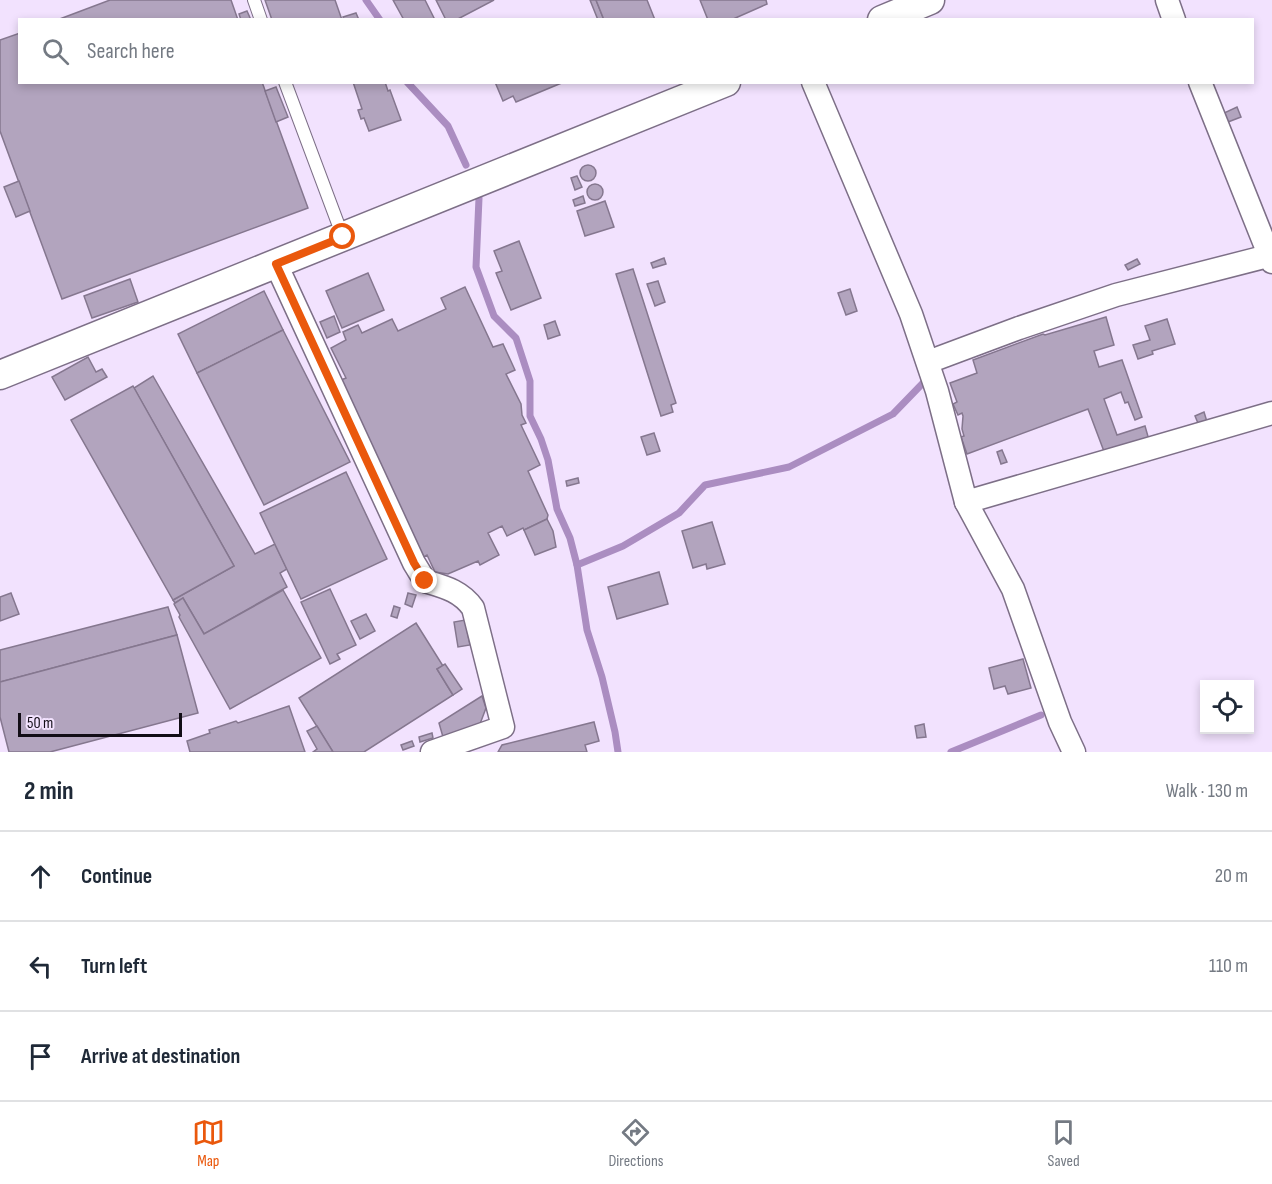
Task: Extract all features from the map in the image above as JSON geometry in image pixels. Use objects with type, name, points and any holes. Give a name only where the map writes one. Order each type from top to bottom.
[{"type":"street","points":[[887,18],[930,0]]},
{"type":"street","points":[[1167,0],[1173,18]]},
{"type":"street","points":[[0,375],[721,84]]},
{"type":"street","points":[[814,84],[911,314],[937,391],[966,502],[1013,590],[1060,722],[1074,752]]},
{"type":"street","points":[[928,362],[1116,295],[1271,258],[1201,84]]},
{"type":"street","points":[[276,264],[414,563],[425,581],[454,590],[466,597],[473,608],[503,727],[474,745],[432,752]]},
{"type":"street","points":[[966,502],[1272,413]]},
{"type":"lane","points":[[254,0],[260,18]]},
{"type":"lane","points":[[286,84],[343,237]]},
{"type":"building","points":[[110,0],[231,0],[237,18],[62,18]]},
{"type":"building","points":[[265,0],[335,0],[341,18],[271,18]]},
{"type":"building","points":[[393,0],[425,0],[434,18],[403,18]]},
{"type":"building","points":[[436,0],[494,0],[460,18],[445,18]]},
{"type":"building","points":[[590,0],[596,0],[603,18],[597,18]]},
{"type":"building","points":[[596,0],[647,0],[654,18],[603,18]]},
{"type":"building","points":[[700,0],[766,0],[767,4],[736,18],[707,18]]},
{"type":"building","points":[[247,11],[250,18],[240,18],[239,14]]},
{"type":"building","points":[[356,13],[358,18],[343,18]]},
{"type":"building","points":[[18,34],[18,84],[263,84],[308,208],[62,299],[0,131],[0,40]]},
{"type":"building","points":[[354,84],[386,84],[401,120],[369,131],[358,110],[362,109]]},
{"type":"building","points":[[496,84],[559,84],[516,102],[513,96],[503,101]]},
{"type":"building","points":[[276,87],[288,117],[276,122],[265,91]]},
{"type":"building","points":[[1237,107],[1241,117],[1228,122],[1224,113]]},
{"type":"building","points":[[588,165],[594,167],[596,173],[594,179],[588,181],[582,179],[580,173],[582,167]]},
{"type":"building","points":[[577,176],[582,187],[575,190],[571,178]]},
{"type":"building","points":[[19,181],[30,211],[16,217],[4,187]]},
{"type":"building","points":[[595,184],[601,186],[603,192],[601,198],[595,200],[589,198],[587,192],[589,186]]},
{"type":"building","points":[[583,196],[585,203],[575,206],[573,200]]},
{"type":"building","points":[[605,201],[614,227],[585,236],[577,211]]},
{"type":"building","points":[[519,241],[541,298],[511,310],[496,273],[502,271],[494,251]]},
{"type":"building","points":[[664,258],[666,264],[653,268],[651,263]]},
{"type":"building","points":[[1137,259],[1140,264],[1128,270],[1125,265]]},
{"type":"building","points":[[633,269],[676,403],[671,405],[673,412],[661,416],[616,274]]},
{"type":"building","points":[[368,273],[384,310],[342,328],[326,291]]},
{"type":"building","points":[[130,279],[138,302],[92,318],[84,296]]},
{"type":"building","points":[[658,281],[665,302],[655,306],[647,284]]},
{"type":"building","points":[[465,287],[493,347],[503,344],[515,370],[506,374],[521,404],[522,415],[526,423],[521,425],[540,465],[528,471],[548,515],[547,519],[507,536],[502,526],[488,533],[499,555],[480,565],[478,561],[448,574],[435,572],[427,555],[422,558],[341,380],[346,378],[331,348],[346,340],[343,332],[358,325],[362,333],[392,319],[398,331],[446,309],[441,298]]},
{"type":"building","points":[[850,289],[857,311],[846,315],[838,293]]},
{"type":"building","points":[[264,291],[283,330],[197,373],[178,334]]},
{"type":"building","points":[[334,316],[340,332],[327,338],[320,322]]},
{"type":"building","points":[[1106,317],[1114,345],[1094,351],[1099,367],[1122,360],[1142,417],[1135,420],[1121,392],[1104,399],[1117,435],[1145,426],[1149,440],[1105,454],[1088,409],[967,454],[961,437],[964,436],[963,416],[962,413],[958,415],[953,404],[957,402],[950,383],[977,373],[973,360],[1043,334]]},
{"type":"building","points":[[1167,319],[1175,344],[1152,351],[1153,354],[1138,359],[1133,345],[1150,340],[1145,326]]},
{"type":"building","points":[[555,321],[560,335],[548,339],[544,325]]},
{"type":"building","points":[[283,330],[350,462],[264,505],[197,373]]},
{"type":"building","points":[[88,357],[96,372],[102,369],[107,377],[65,400],[52,377]]},
{"type":"building","points":[[153,376],[255,554],[275,544],[287,569],[280,573],[287,587],[204,634],[183,598],[175,603],[173,600],[234,566],[134,388]]},
{"type":"building","points":[[133,386],[234,566],[173,600],[71,420]]},
{"type":"building","points":[[1204,412],[1208,425],[1200,428],[1195,416]]},
{"type":"building","points":[[654,433],[660,451],[647,455],[641,437]]},
{"type":"building","points":[[1002,450],[1007,462],[1001,464],[997,452]]},
{"type":"building","points":[[346,472],[387,559],[301,599],[260,513]]},
{"type":"building","points":[[578,478],[579,483],[567,486],[566,481]]},
{"type":"building","points":[[547,519],[553,531],[556,547],[535,555],[524,530]]},
{"type":"building","points":[[712,522],[725,564],[707,569],[706,564],[693,568],[682,531]]},
{"type":"building","points":[[659,572],[668,604],[617,619],[608,587]]},
{"type":"building","points":[[330,589],[356,645],[337,654],[340,659],[330,664],[301,602]]},
{"type":"building","points":[[283,590],[321,658],[230,709],[174,604],[183,598],[204,634]]},
{"type":"building","points":[[11,593],[19,614],[0,621],[0,597]]},
{"type":"building","points":[[408,593],[416,595],[412,607],[405,604]]},
{"type":"building","points":[[394,606],[400,608],[397,618],[391,616]]},
{"type":"building","points":[[168,607],[177,635],[0,682],[0,650]]},
{"type":"building","points":[[366,614],[375,631],[360,639],[351,621]]},
{"type":"building","points":[[465,620],[470,645],[458,647],[454,622]]},
{"type":"building","points":[[416,623],[443,666],[437,669],[453,695],[364,752],[333,752],[299,698]]},
{"type":"building","points":[[177,635],[198,713],[50,752],[9,752],[0,717],[0,682]]},
{"type":"building","points":[[1023,659],[1031,688],[1008,694],[1005,686],[994,689],[989,668]]},
{"type":"building","points":[[445,664],[462,689],[453,695],[437,669]]},
{"type":"building","points":[[482,696],[486,708],[480,724],[443,737],[439,723]]},
{"type":"building","points":[[289,706],[305,752],[190,752],[187,741],[210,733],[209,730]]},
{"type":"building","points":[[594,722],[599,741],[585,745],[587,752],[498,752],[502,745]]},
{"type":"building","points":[[924,724],[926,737],[917,738],[915,726]]},
{"type":"building","points":[[317,726],[333,752],[313,752],[317,749],[307,731]]},
{"type":"building","points":[[432,733],[433,738],[420,742],[419,737]]},
{"type":"building","points":[[412,741],[414,746],[403,750],[401,745]]},
{"type":"waterway","points":[[366,0],[379,18]]},
{"type":"waterway","points":[[409,84],[448,126],[466,165]]},
{"type":"waterway","points":[[479,198],[476,267],[494,316],[516,338],[530,381],[530,416],[548,460],[557,509],[570,538],[577,565],[587,630],[602,677],[618,752]]},
{"type":"waterway","points":[[577,565],[623,546],[679,513],[705,485],[789,467],[893,414],[923,383]]},
{"type":"waterway","points":[[951,752],[1041,715]]},
{"type":"route","points":[[343,237],[276,264],[414,563],[425,581]]}]
